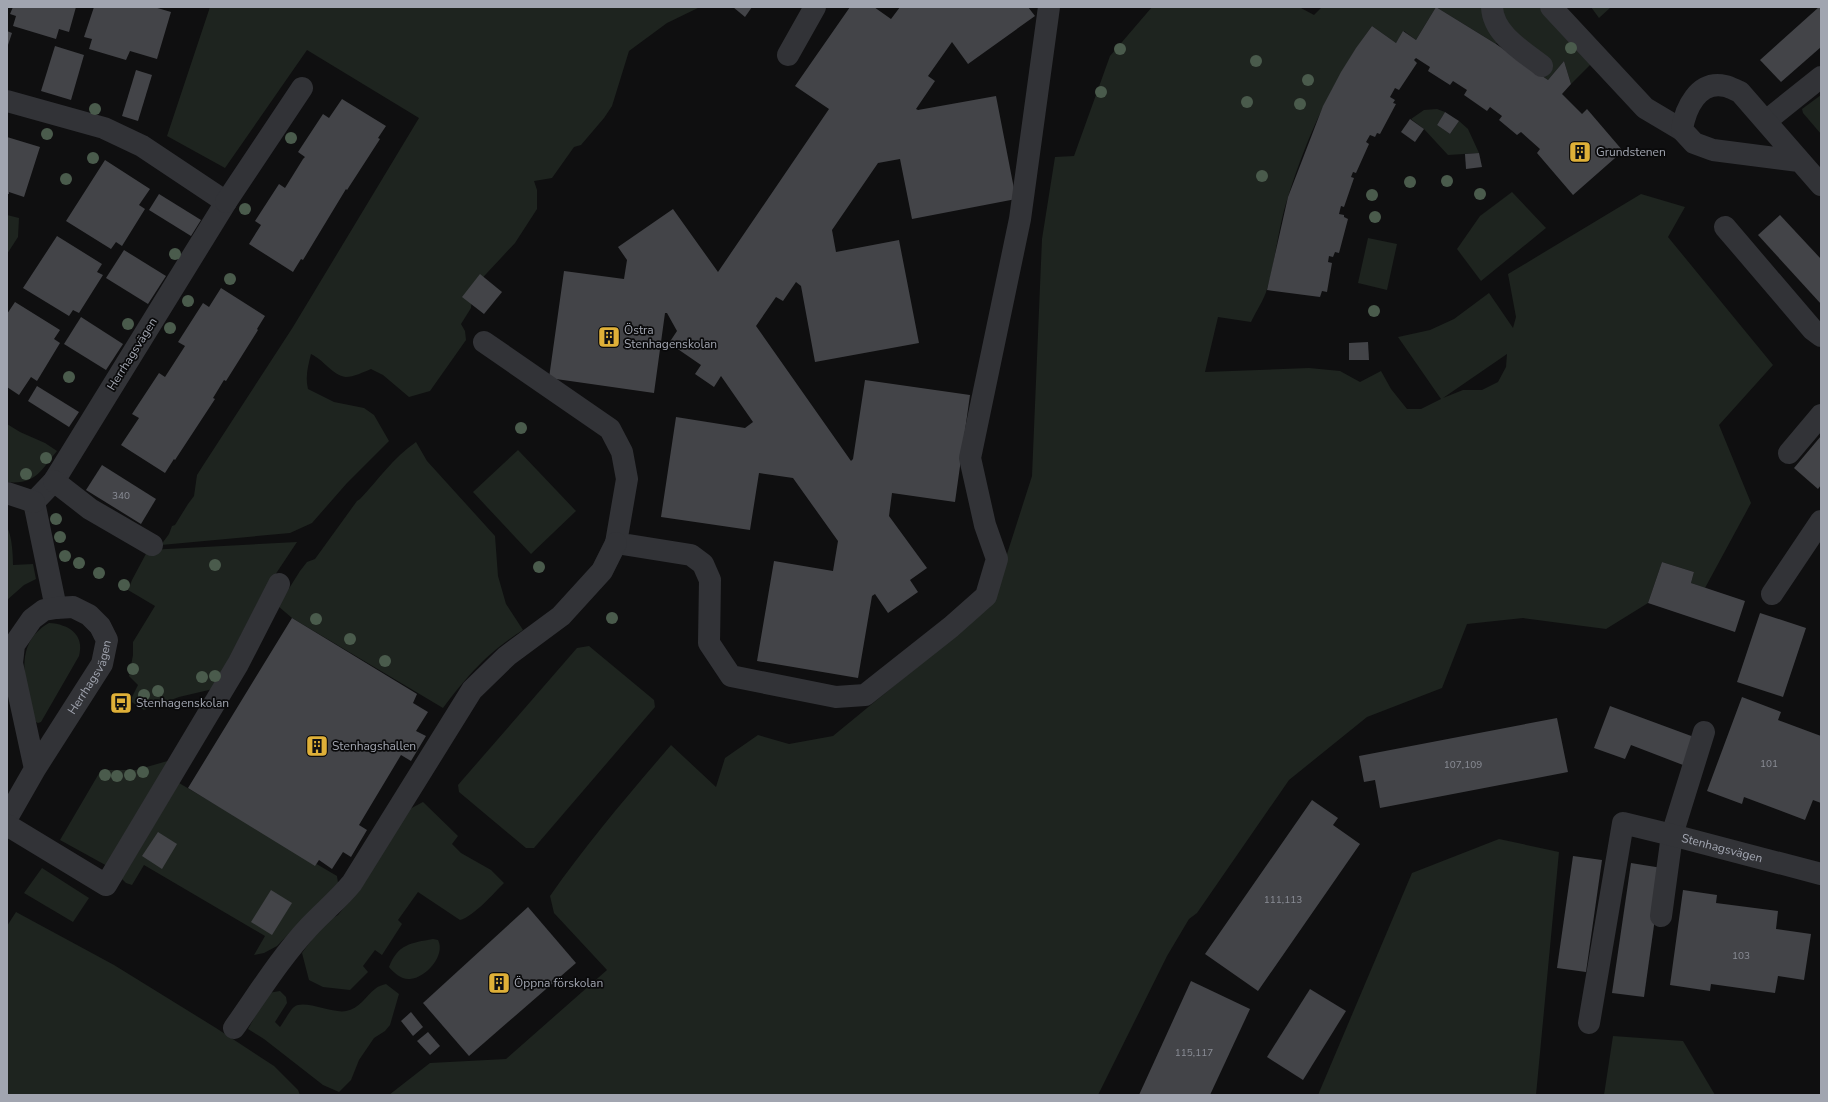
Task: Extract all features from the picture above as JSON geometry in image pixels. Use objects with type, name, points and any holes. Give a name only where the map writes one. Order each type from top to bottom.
[{"type":"street","points":[[788,55],[815,7]]},
{"type":"street","points":[[616,543],[691,555],[703,564],[710,580],[709,643],[731,676],[836,697],[865,695],[951,627],[986,596],[997,560],[985,525],[970,458],[1020,219],[1050,7]]},
{"type":"street","points":[[1492,7],[1492,14],[1503,34],[1542,66]]},
{"type":"street","points":[[1551,7],[1645,108],[1682,130],[1694,143],[1713,150],[1799,161]]},
{"type":"street","points":[[1766,121],[1821,77]]},
{"type":"street","points":[[1682,130],[1684,115],[1691,100],[1708,86],[1724,85],[1740,92],[1821,185]]},
{"type":"street","name":"Herrhagsvägen","points":[[34,502],[54,481],[226,202],[302,88]]},
{"type":"street","points":[[7,100],[104,128],[142,146],[226,202]]},
{"type":"street","points":[[1725,227],[1813,330],[1821,336]]},
{"type":"street","points":[[234,1028],[275,970],[309,928],[332,906],[352,883],[472,690],[507,656],[561,616],[602,570],[616,543],[627,479],[622,452],[610,429],[484,342]]},
{"type":"street","points":[[1789,454],[1821,415]]},
{"type":"street","points":[[54,481],[90,509],[152,545]]},
{"type":"street","points":[[7,494],[34,502],[56,608]]},
{"type":"street","points":[[1772,594],[1821,522]]},
{"type":"street","points":[[7,824],[106,885],[238,664],[279,584]]},
{"type":"street","name":"Herrhagsvägen","points":[[7,818],[35,769],[102,664],[107,640],[100,626],[89,615],[73,607],[44,610],[32,619],[10,645],[12,664],[35,769]]},
{"type":"street","points":[[1661,916],[1672,835],[1704,732]]},
{"type":"street","name":"Stenhagsvägen","points":[[1589,1023],[1623,824],[1672,835],[1821,874]]},
{"type":"shaded area","points":[[210,7],[700,7],[667,23],[629,51],[612,106],[604,118],[581,145],[574,147],[552,178],[534,181],[537,190],[537,209],[515,243],[473,288],[471,308],[461,324],[465,331],[466,340],[430,391],[409,397],[383,375],[371,369],[349,377],[341,376],[311,354],[307,376],[308,389],[334,402],[364,408],[374,415],[389,441],[347,483],[312,523],[290,533],[161,545],[169,534],[172,526],[175,525],[194,496],[197,475],[293,327],[419,118],[307,50],[225,168],[167,136]]},
{"type":"shaded area","points":[[1152,7],[1299,7],[1314,15],[1322,7],[1436,7],[1416,40],[1404,31],[1396,43],[1372,26],[1358,45],[1334,86],[1304,152],[1285,208],[1270,278],[1264,297],[1251,322],[1218,317],[1205,372],[1309,368],[1340,371],[1360,382],[1381,371],[1391,389],[1407,409],[1421,409],[1441,399],[1398,337],[1430,330],[1454,319],[1489,293],[1513,328],[1516,317],[1508,274],[1641,194],[1685,207],[1668,237],[1773,365],[1719,425],[1751,503],[1705,588],[1691,583],[1694,572],[1662,562],[1648,603],[1606,629],[1523,618],[1467,624],[1442,688],[1367,717],[1289,780],[1197,913],[1189,919],[1167,956],[1098,1095],[389,1095],[430,1063],[506,1059],[607,970],[554,913],[550,896],[593,838],[671,745],[716,787],[725,758],[758,735],[789,744],[833,736],[990,607],[1032,476],[1042,239],[1055,157],[1074,156],[1110,56]],"holes":[[[1507,354],[1506,367],[1498,382],[1482,390],[1463,390],[1443,398]]]},
{"type":"shaded area","points":[[1436,7],[1541,7],[1591,64],[1571,84],[1564,61],[1548,80],[1541,75],[1503,34],[1496,44]]},
{"type":"shaded area","points":[[1591,7],[1611,7],[1599,18]]},
{"type":"shaded area","points":[[1821,95],[1821,134],[1803,113],[1802,109]]},
{"type":"shaded area","points":[[1437,109],[1445,112],[1437,125],[1450,134],[1459,121],[1468,129],[1479,153],[1448,155],[1424,129],[1411,119],[1424,110]]},
{"type":"shaded area","points":[[1512,192],[1546,228],[1481,281],[1457,249],[1480,216]]},
{"type":"shaded area","points":[[7,215],[19,218],[18,237],[7,254]]},
{"type":"shaded area","points":[[1368,238],[1397,244],[1387,290],[1358,283]]},
{"type":"shaded area","points":[[7,424],[20,432],[45,443],[57,451],[42,470],[31,479],[17,482],[7,482]]},
{"type":"shaded area","points":[[416,442],[427,461],[495,536],[498,576],[506,604],[523,630],[488,656],[461,685],[443,708],[292,618],[278,606],[300,571],[307,562],[315,559],[357,501],[393,462]]},
{"type":"shaded area","points":[[518,450],[576,511],[531,554],[473,492]]},
{"type":"shaded area","points":[[7,527],[11,540],[13,565],[33,564],[36,579],[24,585],[7,600]]},
{"type":"shaded area","points":[[297,542],[261,596],[213,689],[179,697],[144,710],[130,701],[138,685],[129,676],[133,655],[133,642],[155,606],[128,590],[148,550]]},
{"type":"shaded area","points":[[49,623],[69,628],[74,632],[80,642],[80,649],[79,656],[41,722],[38,723],[36,722],[26,682],[24,668],[25,655],[29,643],[37,632]]},
{"type":"shaded area","points":[[589,646],[654,700],[655,707],[534,848],[526,848],[459,792],[458,785],[577,648]]},
{"type":"shaded area","points":[[171,760],[109,867],[60,840],[101,770],[136,770]]},
{"type":"shaded area","points":[[179,783],[337,876],[338,883],[277,946],[264,953],[254,955],[265,936],[144,865],[132,885],[126,883],[122,879]]},
{"type":"shaded area","points":[[423,802],[458,836],[452,844],[461,853],[491,870],[504,883],[477,910],[460,920],[418,892],[398,920],[402,924],[382,955],[375,950],[363,966],[368,972],[350,990],[323,987],[309,980],[302,953],[324,923],[338,915],[365,882],[408,810]]},
{"type":"shaded area","points":[[1499,839],[1559,852],[1536,1095],[1318,1095],[1412,873]]},
{"type":"shaded area","points":[[42,868],[89,898],[73,922],[24,893]]},
{"type":"shaded area","points":[[16,912],[114,965],[216,1028],[274,1066],[298,1090],[300,1095],[7,1095],[7,926]]},
{"type":"shaded area","points":[[433,939],[438,940],[440,946],[437,959],[422,975],[416,978],[407,979],[396,974],[389,967],[401,949],[418,942]]},
{"type":"shaded area","points":[[386,984],[399,994],[390,1025],[385,1031],[374,1038],[359,1060],[351,1080],[339,1092],[323,1085],[264,1039],[248,1029],[268,993],[280,991],[286,997],[287,1003],[275,1022],[280,1027],[294,1007],[305,1005],[334,1011],[351,1010],[359,1005],[376,988]]},
{"type":"shaded area","points":[[1613,1036],[1683,1041],[1715,1095],[1604,1095]]},
{"type":"building","points":[[13,7],[76,7],[69,32],[59,29],[56,39],[13,26],[16,16],[10,14]]},
{"type":"building","points":[[94,7],[154,7],[171,12],[157,59],[130,51],[126,60],[89,49],[92,39],[84,37]]},
{"type":"building","points":[[733,7],[752,7],[745,17]]},
{"type":"building","name":"Östra Stenhagenskolan","points":[[850,7],[874,7],[891,19],[900,7],[1028,7],[1035,16],[968,64],[952,42],[928,76],[935,81],[916,109],[918,110],[996,96],[1016,199],[912,219],[900,159],[878,163],[832,230],[836,252],[899,240],[919,343],[815,362],[801,286],[796,282],[783,301],[776,297],[756,326],[851,461],[853,459],[865,380],[970,395],[955,502],[892,493],[889,516],[927,568],[910,580],[918,592],[888,613],[875,594],[872,596],[858,678],[757,661],[774,561],[833,571],[838,541],[793,478],[759,473],[750,530],[661,517],[676,417],[745,428],[753,422],[721,376],[714,387],[695,374],[701,365],[669,343],[677,331],[667,313],[665,313],[654,393],[549,378],[564,271],[624,279],[627,260],[618,247],[673,209],[718,272],[829,109],[795,86]]},
{"type":"building","name":"Grundstenen","points":[[1436,7],[1496,44],[1548,80],[1564,61],[1571,84],[1562,94],[1582,114],[1587,109],[1623,151],[1573,195],[1537,153],[1540,149],[1521,132],[1517,135],[1499,120],[1502,116],[1490,107],[1487,111],[1464,95],[1467,90],[1453,81],[1450,85],[1428,71],[1430,67],[1416,58],[1414,60],[1417,63],[1399,90],[1395,88],[1390,97],[1395,100],[1393,103],[1396,104],[1380,134],[1377,133],[1375,137],[1370,135],[1366,142],[1369,144],[1356,173],[1353,172],[1351,177],[1354,178],[1344,207],[1341,206],[1339,214],[1344,215],[1344,217],[1348,219],[1339,253],[1335,252],[1333,257],[1329,256],[1328,262],[1332,263],[1327,292],[1322,291],[1320,297],[1267,290],[1288,197],[1323,106],[1341,72],[1372,26],[1396,43],[1403,31],[1416,40]]},
{"type":"building","points":[[1819,7],[1821,7],[1821,47],[1781,82],[1760,60]]},
{"type":"building","points":[[7,31],[12,33],[7,48]]},
{"type":"building","points":[[55,46],[84,55],[71,100],[41,91]]},
{"type":"building","points":[[136,70],[152,75],[138,121],[122,116]]},
{"type":"building","points":[[342,99],[386,126],[378,138],[380,139],[347,190],[346,189],[303,260],[301,259],[293,272],[249,244],[261,225],[255,221],[279,184],[285,188],[305,157],[298,152],[323,114],[329,118]]},
{"type":"building","points":[[1445,112],[1459,121],[1450,134],[1437,125]]},
{"type":"building","points":[[1410,119],[1424,129],[1415,142],[1401,132]]},
{"type":"building","points":[[7,137],[40,147],[24,197],[9,192],[9,194],[7,194]]},
{"type":"building","points":[[1479,153],[1482,167],[1466,169],[1465,154]]},
{"type":"building","points":[[105,160],[150,189],[139,205],[145,209],[122,246],[116,242],[111,249],[66,221]]},
{"type":"building","points":[[159,194],[201,220],[191,236],[149,210]]},
{"type":"building","points":[[1780,215],[1821,259],[1821,304],[1758,235]]},
{"type":"building","points":[[57,236],[102,264],[97,272],[103,275],[79,313],[73,310],[69,316],[23,288]]},
{"type":"building","points":[[124,250],[166,276],[148,304],[106,278]]},
{"type":"building","points":[[480,274],[502,292],[484,314],[462,297]]},
{"type":"building","points":[[221,288],[265,316],[257,329],[258,330],[226,381],[224,380],[213,398],[215,399],[165,473],[121,445],[139,418],[132,414],[159,373],[165,377],[185,346],[178,342],[203,303],[209,307]]},
{"type":"building","points":[[15,302],[60,330],[54,339],[60,343],[37,381],[31,377],[19,395],[7,387],[7,314]]},
{"type":"building","points":[[81,317],[123,344],[106,370],[64,344]]},
{"type":"building","points":[[1368,342],[1369,360],[1349,360],[1349,343]]},
{"type":"building","points":[[37,386],[79,412],[69,427],[28,401]]},
{"type":"building","points":[[1821,436],[1821,485],[1818,489],[1794,468]]},
{"type":"building","points":[[102,465],[156,499],[141,524],[86,490]]},
{"type":"building","points":[[1662,562],[1694,572],[1691,583],[1745,601],[1735,632],[1648,603]]},
{"type":"building","points":[[1760,613],[1806,628],[1783,697],[1737,682]]},
{"type":"building","name":"Stenhagshallen","points":[[292,618],[417,694],[413,703],[428,712],[416,731],[426,736],[411,761],[401,755],[359,825],[367,830],[351,857],[343,852],[332,869],[319,860],[315,866],[188,788]]},
{"type":"building","points":[[1742,697],[1781,712],[1778,720],[1821,736],[1821,803],[1813,800],[1805,820],[1744,797],[1742,804],[1707,791]]},
{"type":"building","points":[[1610,706],[1694,737],[1683,765],[1631,745],[1625,759],[1594,748]]},
{"type":"building","points":[[1557,718],[1568,772],[1380,808],[1375,780],[1364,782],[1359,756]]},
{"type":"building","points":[[1312,800],[1338,818],[1333,825],[1360,844],[1258,991],[1205,954]]},
{"type":"building","points":[[158,832],[177,844],[162,869],[142,856]]},
{"type":"building","points":[[1573,856],[1602,860],[1586,972],[1557,968]]},
{"type":"building","points":[[1631,863],[1662,868],[1644,997],[1612,993]]},
{"type":"building","points":[[271,890],[292,903],[272,935],[251,922]]},
{"type":"building","points":[[1683,890],[1717,895],[1716,903],[1778,911],[1776,929],[1811,934],[1804,980],[1778,976],[1775,993],[1711,984],[1710,991],[1670,985]]},
{"type":"building","name":"Öppna förskolan","points":[[528,907],[576,963],[469,1056],[423,1003]]},
{"type":"building","points":[[1191,981],[1250,1009],[1210,1095],[1139,1095]]},
{"type":"building","points":[[1310,989],[1346,1011],[1303,1080],[1267,1057]]},
{"type":"building","points":[[411,1012],[423,1027],[413,1036],[401,1021]]},
{"type":"building","points":[[428,1032],[440,1046],[430,1055],[417,1041]]},
{"type":"place","name":"Grundstenen","points":[[1580,152]]},
{"type":"place","name":"Östra Stenhagenskolan","points":[[609,337]]},
{"type":"place","name":"Stenhagenskolan","points":[[121,703]]},
{"type":"place","name":"Stenhagshallen","points":[[317,746]]},
{"type":"place","name":"Öppna förskolan","points":[[499,983]]}]
